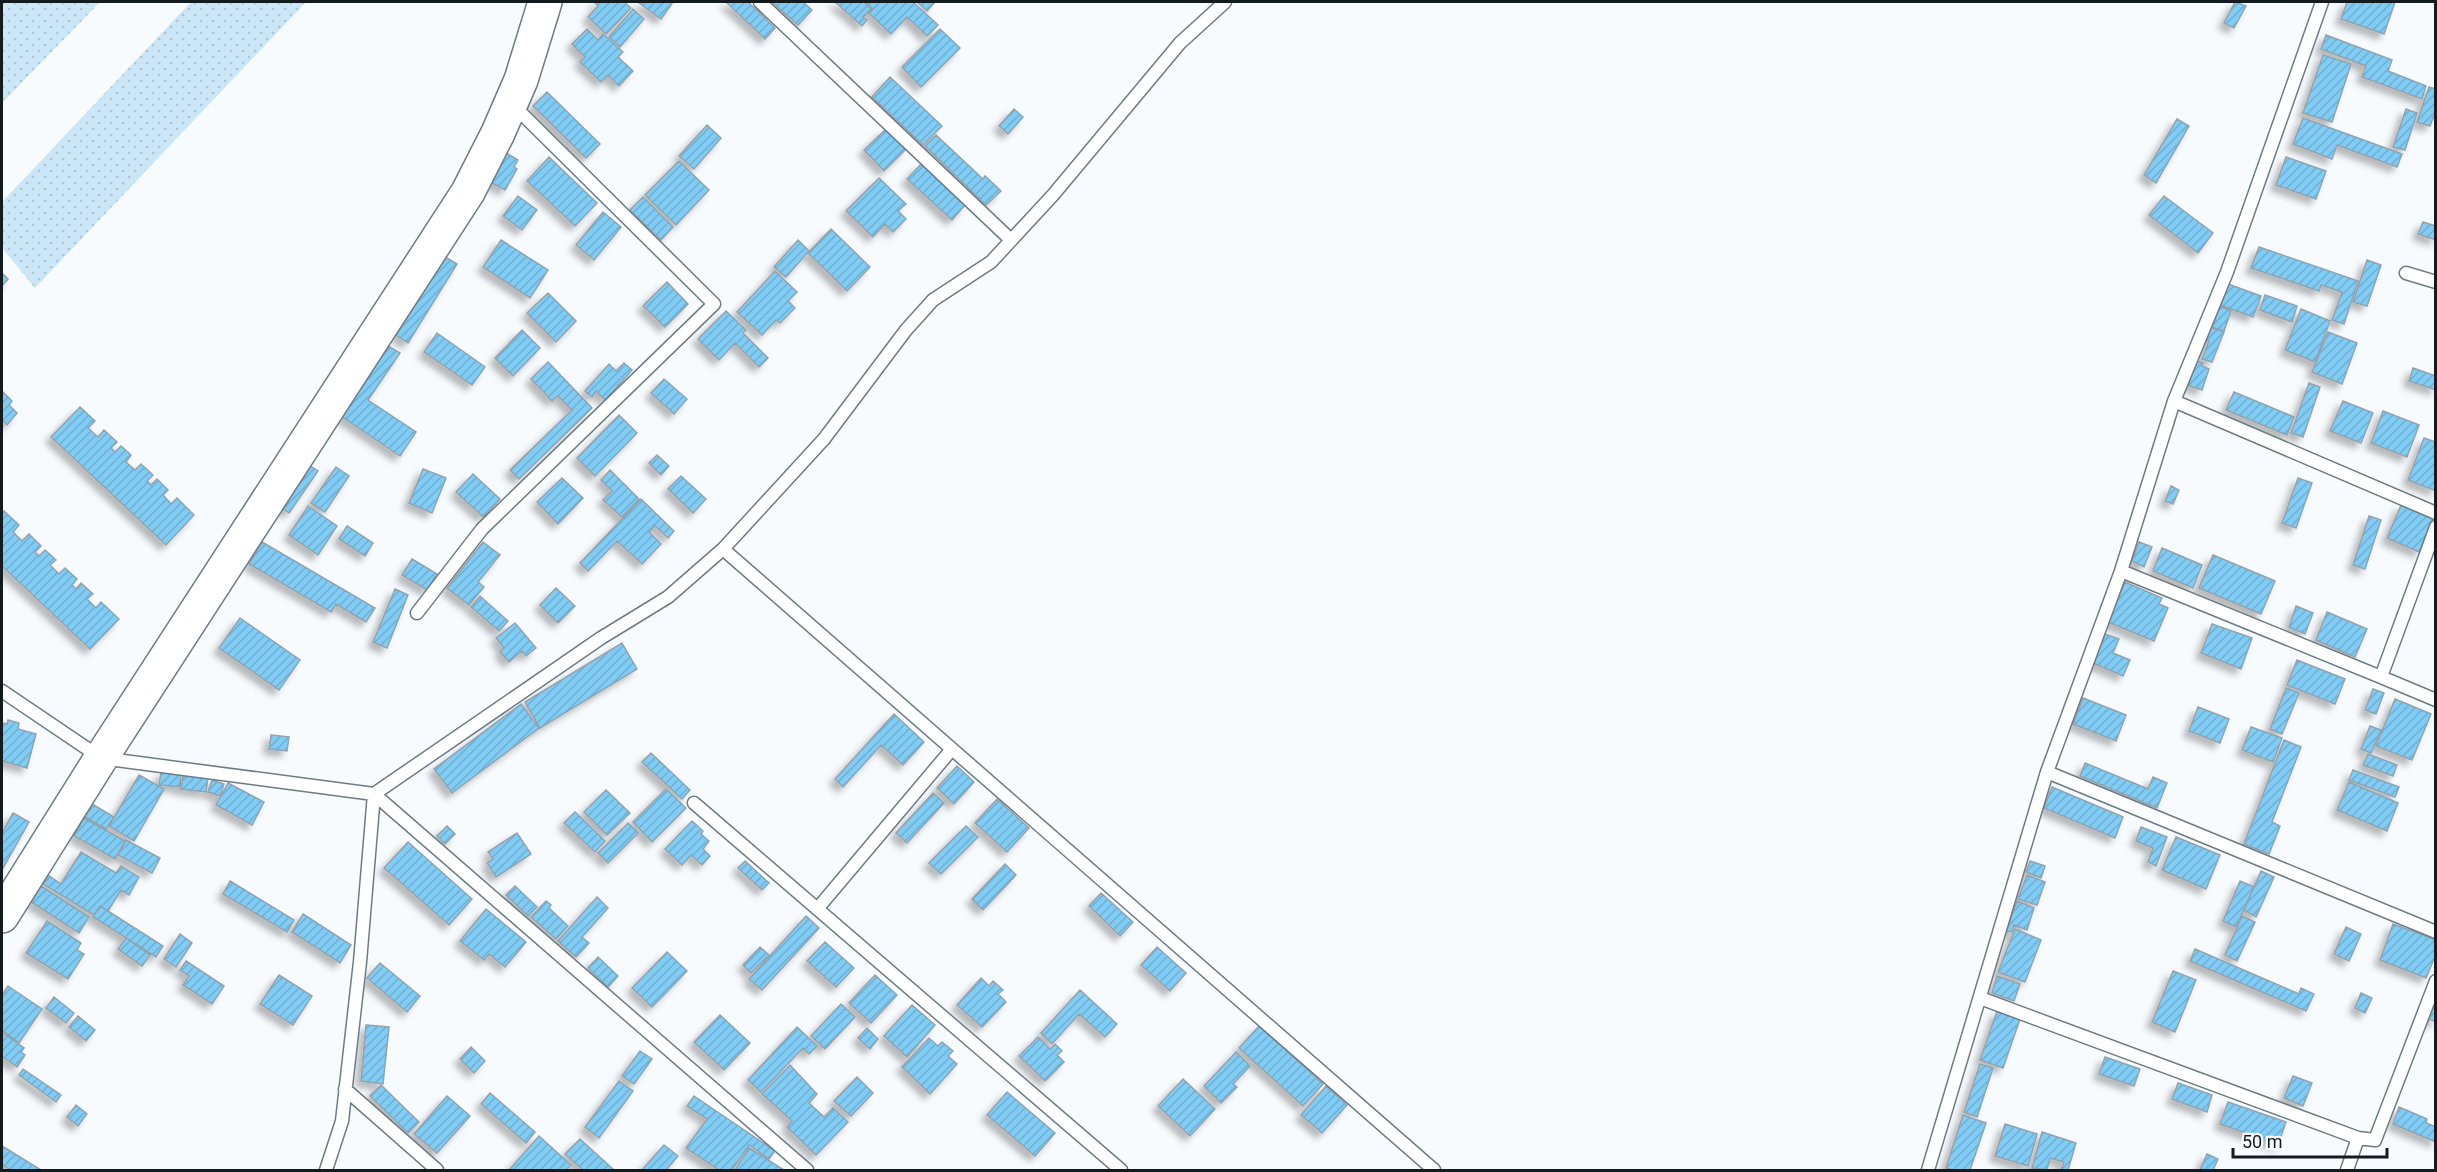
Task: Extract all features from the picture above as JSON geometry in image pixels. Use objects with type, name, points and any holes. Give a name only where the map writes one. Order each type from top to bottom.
[{"type":"street","points":[[2,916],[101,758],[468,192],[512,103],[545,2]]},
{"type":"lane","points":[[760,2],[1011,240]]},
{"type":"lane","points":[[374,794],[601,638],[668,597],[723,549],[824,439],[906,330],[933,300],[991,262],[1053,195],[1180,43],[1226,2]]},
{"type":"lane","points":[[1928,1170],[2047,772],[2121,571],[2174,401],[2227,272],[2322,2]]},
{"type":"lane","points":[[417,613],[482,529],[714,304],[512,103]]},
{"type":"lane","points":[[2406,273],[2436,282]]},
{"type":"lane","points":[[2174,401],[2436,513]]},
{"type":"lane","points":[[2381,677],[2436,528]]},
{"type":"lane","points":[[723,549],[1434,1170]]},
{"type":"lane","points":[[2121,571],[2436,700]]},
{"type":"lane","points":[[2,690],[101,758],[374,794],[807,1170]]},
{"type":"lane","points":[[818,908],[952,749]]},
{"type":"lane","points":[[2047,772],[2436,932]]},
{"type":"lane","points":[[326,1170],[342,1121],[360,962],[374,794]]},
{"type":"lane","points":[[694,803],[1121,1170]]},
{"type":"lane","points":[[1980,998],[2358,1138],[2374,1140],[2435,983]]},
{"type":"lane","points":[[345,1089],[437,1170]]},
{"type":"lane","points":[[2347,1170],[2358,1138]]},
{"type":"shaded area","points":[[2,2],[100,2],[2,103]]},
{"type":"shaded area","points":[[191,2],[306,2],[35,288],[2,248],[2,202]]},
{"type":"building","points":[[594,2],[624,2],[631,8],[606,34],[588,17],[598,6]]},
{"type":"building","points":[[640,2],[673,2],[661,19]]},
{"type":"building","points":[[726,2],[748,2],[775,28],[765,39]]},
{"type":"building","points":[[772,2],[803,2],[812,10],[798,25]]},
{"type":"building","points":[[835,2],[864,2],[871,9],[863,17],[867,20],[862,26]]},
{"type":"building","points":[[865,2],[913,2],[938,25],[927,36],[907,17],[891,34],[869,13],[873,9]]},
{"type":"building","points":[[917,2],[935,2],[927,11]]},
{"type":"building","points":[[2235,2],[2246,6],[2234,28],[2224,23]]},
{"type":"building","points":[[2347,2],[2395,2],[2384,34],[2341,19]]},
{"type":"building","points":[[633,9],[644,19],[620,47],[609,37]]},
{"type":"building","points":[[587,29],[598,40],[603,34],[623,52],[618,57],[633,71],[619,86],[608,75],[601,82],[580,62],[585,57],[572,44]]},
{"type":"building","points":[[940,29],[960,48],[921,87],[902,67]]},
{"type":"building","points":[[2326,35],[2392,60],[2388,71],[2426,86],[2422,99],[2362,77],[2366,66],[2321,49]]},
{"type":"building","points":[[2323,55],[2351,64],[2332,122],[2303,113]]},
{"type":"building","points":[[890,77],[942,126],[923,145],[872,97]]},
{"type":"building","points":[[2429,87],[2436,89],[2436,110],[2430,126],[2417,122]]},
{"type":"building","points":[[547,92],[600,144],[586,158],[533,106]]},
{"type":"building","points":[[1014,109],[1023,117],[1008,134],[999,126]]},
{"type":"building","points":[[2406,109],[2417,113],[2405,150],[2393,147]]},
{"type":"building","points":[[2303,118],[2402,154],[2397,167],[2337,145],[2332,159],[2293,144]]},
{"type":"building","points":[[2177,119],[2189,126],[2156,183],[2144,175]]},
{"type":"building","points":[[707,125],[721,138],[694,169],[679,156]]},
{"type":"building","points":[[886,129],[906,149],[884,171],[864,150]]},
{"type":"building","points":[[936,135],[983,179],[985,176],[1001,191],[986,205],[925,146]]},
{"type":"building","points":[[506,153],[518,160],[514,167],[517,169],[505,190],[490,182]]},
{"type":"building","points":[[549,157],[597,203],[575,226],[527,181]]},
{"type":"building","points":[[2286,157],[2326,171],[2316,199],[2276,185]]},
{"type":"building","points":[[679,161],[709,190],[676,225],[645,195]]},
{"type":"building","points":[[921,164],[965,205],[952,220],[907,179]]},
{"type":"building","points":[[879,178],[906,204],[898,211],[906,219],[893,232],[885,224],[873,237],[846,211]]},
{"type":"building","points":[[518,196],[537,210],[522,230],[503,216]]},
{"type":"building","points":[[2164,196],[2213,233],[2198,253],[2149,215]]},
{"type":"building","points":[[643,197],[673,227],[661,240],[630,210]]},
{"type":"building","points":[[603,212],[621,227],[594,260],[576,245]]},
{"type":"building","points":[[2423,222],[2436,226],[2436,240],[2418,234]]},
{"type":"building","points":[[831,229],[870,267],[847,291],[808,253]]},
{"type":"building","points":[[501,240],[548,270],[530,298],[483,267]]},
{"type":"building","points":[[798,240],[809,251],[786,277],[774,267]]},
{"type":"building","points":[[2259,247],[2358,281],[2344,324],[2332,320],[2342,292],[2321,285],[2319,291],[2251,268]]},
{"type":"building","points":[[445,257],[457,264],[408,343],[396,335]]},
{"type":"building","points":[[2367,260],[2381,265],[2367,306],[2353,302]]},
{"type":"building","points":[[775,271],[797,292],[788,301],[795,308],[780,323],[776,320],[762,335],[737,312]]},
{"type":"building","points":[[2,273],[8,279],[2,286]]},
{"type":"building","points":[[667,282],[688,304],[665,327],[643,306]]},
{"type":"building","points":[[2228,284],[2261,296],[2253,317],[2220,305]]},
{"type":"building","points":[[548,293],[576,321],[556,342],[527,313]]},
{"type":"building","points":[[2265,295],[2297,306],[2292,322],[2260,310]]},
{"type":"building","points":[[2220,306],[2231,311],[2224,331],[2212,327]]},
{"type":"building","points":[[2301,309],[2330,321],[2315,362],[2285,350]]},
{"type":"building","points":[[726,311],[746,330],[743,333],[768,358],[759,367],[735,343],[719,360],[698,339]]},
{"type":"building","points":[[2208,326],[2224,332],[2212,362],[2202,359],[2209,341],[2203,340]]},
{"type":"building","points":[[522,330],[540,348],[513,376],[495,358]]},
{"type":"building","points":[[2328,332],[2357,343],[2342,384],[2312,372]]},
{"type":"building","points":[[437,333],[485,367],[472,385],[424,352]]},
{"type":"building","points":[[388,346],[400,353],[368,400],[416,432],[400,456],[341,416]]},
{"type":"building","points":[[2195,360],[2203,363],[2202,366],[2209,369],[2202,390],[2187,385]]},
{"type":"building","points":[[548,362],[592,408],[519,479],[510,470],[572,410],[558,396],[552,401],[531,379]]},
{"type":"building","points":[[624,363],[632,370],[605,400],[596,391],[592,397],[585,391],[609,364],[616,371]]},
{"type":"building","points":[[2413,368],[2436,376],[2436,390],[2409,381]]},
{"type":"building","points":[[664,379],[687,399],[674,414],[651,393]]},
{"type":"building","points":[[2309,383],[2320,387],[2303,437],[2291,433]]},
{"type":"building","points":[[2,391],[12,401],[9,405],[17,413],[7,425],[2,420]]},
{"type":"building","points":[[2234,392],[2294,417],[2287,435],[2226,410]]},
{"type":"building","points":[[2343,401],[2373,413],[2361,443],[2330,431]]},
{"type":"building","points":[[80,407],[95,421],[88,428],[98,437],[104,430],[117,442],[111,448],[115,452],[121,446],[131,455],[126,462],[135,470],[141,464],[153,475],[147,481],[151,485],[157,479],[168,490],[163,495],[171,504],[177,498],[194,515],[166,545],[51,437]]},
{"type":"building","points":[[2383,411],[2419,425],[2407,457],[2371,443]]},
{"type":"building","points":[[619,415],[637,433],[595,476],[577,458]]},
{"type":"building","points":[[2424,438],[2436,442],[2436,491],[2408,480]]},
{"type":"building","points":[[657,455],[669,466],[661,475],[649,463]]},
{"type":"building","points":[[309,465],[318,471],[289,513],[281,507]]},
{"type":"building","points":[[336,467],[349,476],[325,512],[311,503]]},
{"type":"building","points":[[423,469],[446,478],[432,513],[409,503]]},
{"type":"building","points":[[610,470],[639,499],[622,517],[603,500],[612,491],[601,480]]},
{"type":"building","points":[[473,474],[500,499],[483,517],[456,492]]},
{"type":"building","points":[[681,476],[706,499],[693,513],[668,489]]},
{"type":"building","points":[[562,478],[583,498],[558,524],[537,502]]},
{"type":"building","points":[[2298,478],[2312,483],[2296,528],[2282,523]]},
{"type":"building","points":[[2171,486],[2179,490],[2173,504],[2165,501]]},
{"type":"building","points":[[641,499],[674,531],[668,538],[655,526],[649,532],[661,544],[642,564],[617,541],[588,571],[580,563]]},
{"type":"building","points":[[2401,505],[2433,519],[2419,552],[2387,538]]},
{"type":"building","points":[[308,506],[337,526],[318,555],[289,535]]},
{"type":"building","points":[[4,511],[19,525],[13,532],[22,541],[29,534],[41,546],[35,552],[39,556],[45,550],[56,560],[50,565],[59,574],[65,568],[77,579],[72,585],[76,589],[81,583],[93,594],[87,599],[96,608],[101,602],[119,619],[90,649],[2,566],[2,514]]},
{"type":"building","points":[[2369,516],[2381,520],[2365,569],[2353,565]]},
{"type":"building","points":[[347,526],[373,543],[365,556],[339,539]]},
{"type":"building","points":[[262,542],[375,608],[366,622],[336,604],[331,612],[249,564]]},
{"type":"building","points":[[483,542],[500,555],[478,582],[484,587],[469,605],[447,588]]},
{"type":"building","points":[[2139,542],[2152,547],[2144,567],[2132,561]]},
{"type":"building","points":[[2162,548],[2202,565],[2193,588],[2153,571]]},
{"type":"building","points":[[2213,555],[2275,581],[2261,614],[2199,588]]},
{"type":"building","points":[[412,559],[437,574],[427,590],[402,575]]},
{"type":"building","points":[[2125,582],[2162,598],[2159,604],[2168,608],[2154,641],[2108,622]]},
{"type":"building","points":[[556,588],[575,606],[558,623],[540,605]]},
{"type":"building","points":[[395,589],[408,595],[387,648],[373,642]]},
{"type":"building","points":[[480,596],[508,621],[499,631],[471,607]]},
{"type":"building","points":[[2296,606],[2313,613],[2305,634],[2289,627]]},
{"type":"building","points":[[2327,612],[2367,629],[2355,657],[2316,640]]},
{"type":"building","points":[[240,618],[300,660],[279,690],[219,648]]},
{"type":"building","points":[[515,623],[536,648],[526,656],[522,651],[509,662],[500,652],[504,648],[496,638]]},
{"type":"building","points":[[2212,624],[2252,638],[2241,669],[2201,653]]},
{"type":"building","points":[[2105,634],[2119,639],[2113,653],[2130,660],[2123,676],[2093,663]]},
{"type":"building","points":[[622,643],[637,669],[540,728],[525,702]]},
{"type":"building","points":[[2297,660],[2345,679],[2335,704],[2287,685]]},
{"type":"building","points":[[2286,688],[2299,693],[2282,734],[2270,729]]},
{"type":"building","points":[[2373,689],[2384,693],[2376,714],[2365,710]]},
{"type":"building","points":[[2083,698],[2126,715],[2116,741],[2073,724]]},
{"type":"building","points":[[2395,699],[2431,714],[2412,760],[2376,746]]},
{"type":"building","points":[[521,704],[539,728],[452,793],[434,769]]},
{"type":"building","points":[[2198,707],[2229,719],[2220,743],[2189,731]]},
{"type":"building","points":[[894,714],[924,742],[903,765],[881,745],[843,787],[835,779]]},
{"type":"building","points":[[8,720],[19,723],[18,729],[36,734],[27,768],[2,761],[2,723],[7,724]]},
{"type":"building","points":[[2370,726],[2381,730],[2371,753],[2361,749]]},
{"type":"building","points":[[2251,727],[2282,738],[2273,762],[2242,750]]},
{"type":"building","points":[[271,735],[289,737],[287,751],[269,749]]},
{"type":"building","points":[[2284,740],[2301,747],[2272,822],[2280,826],[2269,854],[2244,844]]},
{"type":"building","points":[[651,753],[690,790],[682,799],[642,762]]},
{"type":"building","points":[[2368,754],[2397,765],[2393,776],[2363,765]]},
{"type":"building","points":[[2085,763],[2148,789],[2153,777],[2167,783],[2157,808],[2080,776]]},
{"type":"building","points":[[957,766],[974,782],[954,804],[937,788]]},
{"type":"building","points":[[2353,770],[2399,787],[2395,797],[2349,780]]},
{"type":"building","points":[[161,772],[181,774],[180,787],[159,785]]},
{"type":"building","points":[[139,775],[164,789],[134,841],[109,826]]},
{"type":"building","points":[[183,775],[208,778],[206,792],[181,789]]},
{"type":"building","points":[[212,780],[224,784],[220,796],[208,792]]},
{"type":"building","points":[[2349,782],[2398,803],[2387,831],[2337,810]]},
{"type":"building","points":[[228,783],[264,802],[252,825],[216,805]]},
{"type":"building","points":[[2052,787],[2123,817],[2115,838],[2044,808]]},
{"type":"building","points":[[666,789],[686,808],[652,842],[633,822]]},
{"type":"building","points":[[606,790],[630,813],[607,835],[584,812]]},
{"type":"building","points":[[933,793],[944,803],[907,843],[896,833]]},
{"type":"building","points":[[997,799],[1029,828],[1007,852],[975,823]]},
{"type":"building","points":[[92,804],[114,817],[106,829],[85,817]]},
{"type":"building","points":[[575,812],[605,841],[595,852],[564,823]]},
{"type":"building","points":[[13,813],[29,822],[2,870],[2,833]]},
{"type":"building","points":[[84,818],[125,841],[115,859],[74,836]]},
{"type":"building","points":[[692,821],[703,831],[701,834],[709,841],[703,849],[710,856],[702,865],[691,855],[682,865],[665,849]]},
{"type":"building","points":[[628,823],[638,833],[608,863],[598,853]]},
{"type":"building","points":[[447,826],[455,834],[445,844],[437,836]]},
{"type":"building","points":[[966,826],[978,837],[941,874],[929,863]]},
{"type":"building","points":[[2141,827],[2167,837],[2156,866],[2148,862],[2153,848],[2136,841]]},
{"type":"building","points":[[517,833],[531,854],[496,877],[487,863],[493,859],[488,852]]},
{"type":"building","points":[[2176,837],[2220,855],[2206,889],[2162,870]]},
{"type":"building","points":[[126,840],[160,858],[152,873],[118,855]]},
{"type":"building","points":[[408,842],[472,899],[449,925],[384,868]]},
{"type":"building","points":[[81,852],[116,873],[121,866],[139,877],[129,895],[121,890],[108,911],[100,906],[94,915],[43,884],[48,875],[61,884]]},
{"type":"building","points":[[745,861],[769,883],[762,890],[738,868]]},
{"type":"building","points":[[2030,861],[2045,866],[2041,878],[2026,872]]},
{"type":"building","points":[[1005,864],[1016,875],[983,910],[972,899]]},
{"type":"building","points":[[2261,871],[2274,877],[2256,917],[2244,910]]},
{"type":"building","points":[[2027,875],[2045,882],[2037,905],[2018,899]]},
{"type":"building","points":[[230,881],[294,920],[287,932],[223,894]]},
{"type":"building","points":[[2240,881],[2254,887],[2236,927],[2223,921]]},
{"type":"building","points":[[41,886],[89,917],[79,933],[31,902]]},
{"type":"building","points":[[515,886],[537,907],[528,916],[506,895]]},
{"type":"building","points":[[1101,893],[1133,922],[1120,936],[1089,906]]},
{"type":"building","points":[[597,897],[608,908],[582,937],[589,943],[576,957],[558,941]]},
{"type":"building","points":[[546,901],[551,905],[549,908],[568,926],[556,939],[531,917]]},
{"type":"building","points":[[2017,901],[2034,908],[2027,930],[2014,925],[2012,932],[2006,931]]},
{"type":"building","points":[[100,906],[163,946],[156,957],[93,917]]},
{"type":"building","points":[[486,909],[526,942],[505,967],[489,954],[484,960],[460,941]]},
{"type":"building","points":[[303,914],[351,945],[340,963],[292,932]]},
{"type":"building","points":[[806,916],[819,928],[762,990],[749,979]]},
{"type":"building","points":[[2242,916],[2255,922],[2237,961],[2225,955]]},
{"type":"building","points":[[47,921],[81,943],[77,950],[84,954],[68,979],[26,953]]},
{"type":"building","points":[[2393,924],[2436,940],[2436,954],[2426,978],[2380,960]]},
{"type":"building","points":[[2346,927],[2361,934],[2349,961],[2334,954]]},
{"type":"building","points":[[2015,929],[2041,940],[2025,982],[1998,972]]},
{"type":"building","points":[[180,934],[192,943],[176,967],[164,959]]},
{"type":"building","points":[[126,938],[150,955],[142,966],[118,949]]},
{"type":"building","points":[[825,942],[854,968],[836,987],[807,961]]},
{"type":"building","points":[[760,947],[769,955],[751,973],[743,965]]},
{"type":"building","points":[[1157,947],[1186,973],[1170,991],[1141,965]]},
{"type":"building","points":[[2195,949],[2299,994],[2301,988],[2314,994],[2306,1011],[2190,961]]},
{"type":"building","points":[[667,952],[687,971],[652,1007],[632,988]]},
{"type":"building","points":[[598,957],[618,976],[608,987],[588,968]]},
{"type":"building","points":[[186,961],[224,986],[212,1004],[183,985],[189,976],[180,970]]},
{"type":"building","points":[[380,963],[420,996],[407,1012],[367,978]]},
{"type":"building","points":[[2173,971],[2196,980],[2175,1032],[2152,1022]]},
{"type":"building","points":[[279,975],[312,996],[293,1025],[260,1004]]},
{"type":"building","points":[[875,975],[897,995],[871,1023],[849,1003]]},
{"type":"building","points":[[1997,976],[2020,984],[2014,1001],[1992,993]]},
{"type":"building","points":[[981,978],[989,986],[993,981],[1003,990],[998,994],[1006,1002],[982,1027],[957,1005]]},
{"type":"building","points":[[8,986],[42,1009],[19,1043],[2,1030],[2,995]]},
{"type":"building","points":[[1080,990],[1117,1024],[1105,1037],[1079,1014],[1052,1044],[1041,1033]]},
{"type":"building","points":[[2361,993],[2372,998],[2365,1013],[2355,1008]]},
{"type":"building","points":[[54,997],[74,1013],[66,1023],[46,1008]]},
{"type":"building","points":[[2436,998],[2436,1022],[2425,1017]]},
{"type":"building","points":[[841,1004],[855,1017],[825,1049],[811,1036]]},
{"type":"building","points":[[912,1005],[935,1025],[907,1057],[884,1036]]},
{"type":"building","points":[[1997,1011],[2020,1019],[2003,1068],[1980,1060]]},
{"type":"building","points":[[720,1015],[750,1043],[724,1070],[694,1042]]},
{"type":"building","points":[[78,1016],[95,1030],[86,1041],[69,1027]]},
{"type":"building","points":[[366,1025],[389,1027],[383,1084],[361,1081]]},
{"type":"building","points":[[1259,1026],[1323,1084],[1303,1106],[1239,1048]]},
{"type":"building","points":[[797,1027],[817,1046],[809,1054],[803,1048],[761,1092],[748,1080]]},
{"type":"building","points":[[867,1028],[878,1039],[870,1049],[858,1038]]},
{"type":"building","points":[[2,1032],[24,1048],[21,1052],[25,1055],[17,1067],[2,1056]]},
{"type":"building","points":[[1038,1037],[1050,1049],[1055,1044],[1062,1051],[1057,1055],[1064,1062],[1045,1081],[1019,1056]]},
{"type":"building","points":[[929,1038],[938,1046],[942,1042],[953,1051],[948,1056],[957,1064],[930,1094],[902,1067]]},
{"type":"building","points":[[471,1047],[485,1061],[474,1073],[460,1059]]},
{"type":"building","points":[[640,1051],[652,1059],[634,1084],[622,1076]]},
{"type":"building","points":[[1236,1052],[1250,1066],[1233,1084],[1237,1087],[1221,1103],[1204,1086]]},
{"type":"building","points":[[2105,1057],[2140,1069],[2134,1086],[2099,1074]]},
{"type":"building","points":[[1980,1064],[1993,1068],[1977,1117],[1964,1112]]},
{"type":"building","points":[[790,1065],[817,1094],[809,1103],[824,1117],[833,1108],[848,1122],[816,1155],[787,1127],[792,1121],[762,1094]]},
{"type":"building","points":[[23,1069],[61,1095],[56,1102],[19,1075]]},
{"type":"building","points":[[2293,1076],[2312,1083],[2303,1106],[2284,1098]]},
{"type":"building","points":[[857,1077],[873,1093],[851,1116],[834,1101]]},
{"type":"building","points":[[1183,1079],[1215,1109],[1190,1136],[1158,1106]]},
{"type":"building","points":[[619,1081],[633,1091],[599,1138],[585,1127]]},
{"type":"building","points":[[2178,1083],[2212,1095],[2207,1112],[2172,1099]]},
{"type":"building","points":[[381,1085],[419,1122],[408,1133],[370,1096]]},
{"type":"building","points":[[1326,1086],[1347,1105],[1322,1133],[1301,1115]]},
{"type":"building","points":[[1007,1092],[1055,1133],[1035,1156],[987,1115]]},
{"type":"building","points":[[490,1093],[535,1132],[526,1143],[481,1104]]},
{"type":"building","points":[[447,1096],[470,1116],[437,1153],[414,1134]]},
{"type":"building","points":[[694,1096],[775,1151],[769,1159],[749,1145],[732,1170],[719,1170],[686,1148],[707,1119],[687,1106]]},
{"type":"building","points":[[2228,1102],[2286,1122],[2278,1145],[2220,1124]]},
{"type":"building","points":[[76,1105],[87,1114],[78,1126],[67,1117]]},
{"type":"building","points":[[2399,1107],[2427,1119],[2426,1123],[2436,1127],[2436,1142],[2393,1124]]},
{"type":"building","points":[[1963,1115],[1986,1123],[1970,1170],[1954,1170],[1946,1168]]},
{"type":"building","points":[[2005,1124],[2037,1134],[2028,1166],[1995,1156]]},
{"type":"building","points":[[2042,1132],[2076,1143],[2068,1170],[2061,1170],[2064,1162],[2050,1158],[2047,1170],[2032,1168]]},
{"type":"building","points":[[539,1136],[571,1165],[566,1170],[509,1170]]},
{"type":"building","points":[[580,1139],[614,1170],[583,1170],[565,1154]]},
{"type":"building","points":[[664,1145],[678,1156],[666,1170],[642,1170]]},
{"type":"building","points":[[2,1146],[41,1170],[11,1170],[2,1165]]},
{"type":"building","points":[[749,1148],[784,1170],[735,1170]]},
{"type":"building","points":[[2207,1154],[2218,1159],[2213,1170],[2200,1170]]}]
